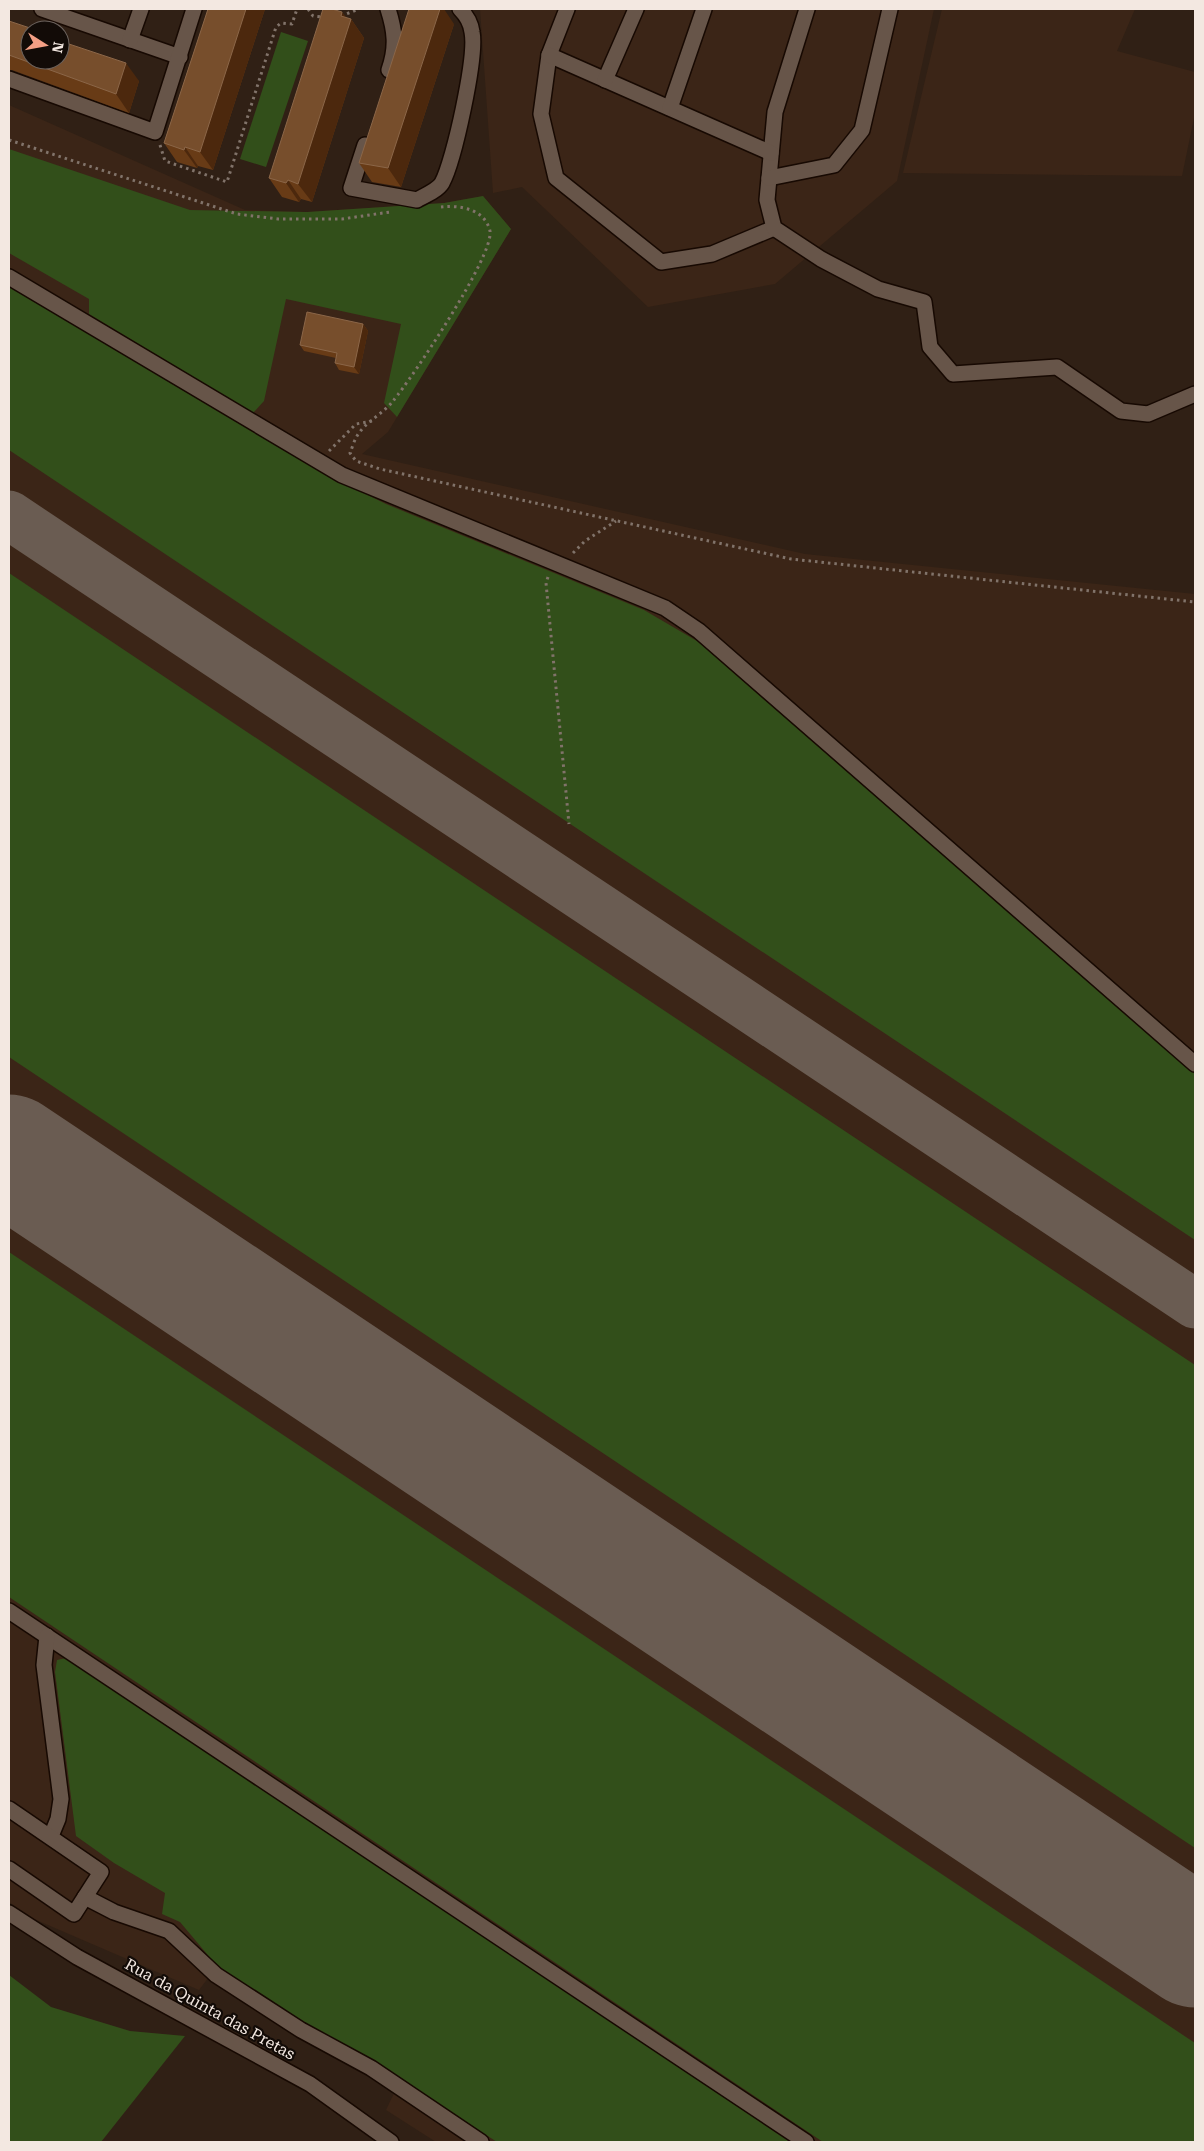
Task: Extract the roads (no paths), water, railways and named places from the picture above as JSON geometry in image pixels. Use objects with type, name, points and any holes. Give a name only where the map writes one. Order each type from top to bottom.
[{"type":"street","points":[[42,9],[180,58]]},
{"type":"street","points":[[130,40],[141,9]]},
{"type":"street","points":[[9,79],[155,132],[194,9]]},
{"type":"street","points":[[386,80],[395,53],[395,32],[388,9]]},
{"type":"street","points":[[369,134],[352,188],[417,200],[442,184],[453,154],[470,76],[473,33],[466,15],[460,9]]},
{"type":"street","points":[[605,80],[636,9]]},
{"type":"street","points":[[670,108],[704,9]]},
{"type":"street","points":[[807,9],[775,112],[767,200],[774,228],[821,259],[878,289],[924,302],[930,347],[953,374],[1057,367],[1121,411],[1148,414],[1195,394]]},
{"type":"street","points":[[769,178],[834,165],[862,130],[890,9]]},
{"type":"street","points":[[562,11],[549,55],[541,114],[556,178],[661,262],[712,254],[774,228]]},
{"type":"street","points":[[549,55],[771,153]]},
{"type":"street","points":[[9,277],[342,475],[665,608],[699,632],[1195,1064]]},
{"type":"street","points":[[9,1611],[806,2142]]},
{"type":"street","points":[[47,1636],[44,1665],[61,1799],[58,1819],[51,1836]]},
{"type":"street","points":[[9,1810],[51,1836],[101,1872],[74,1914],[9,1870]]},
{"type":"street","points":[[85,1897],[114,1912],[169,1931],[223,1980],[301,2030],[371,2068],[481,2142]]},
{"type":"street","name":"Rua da Quinta das Pretas","points":[[9,1914],[77,1957],[310,2084],[391,2142]]}]
